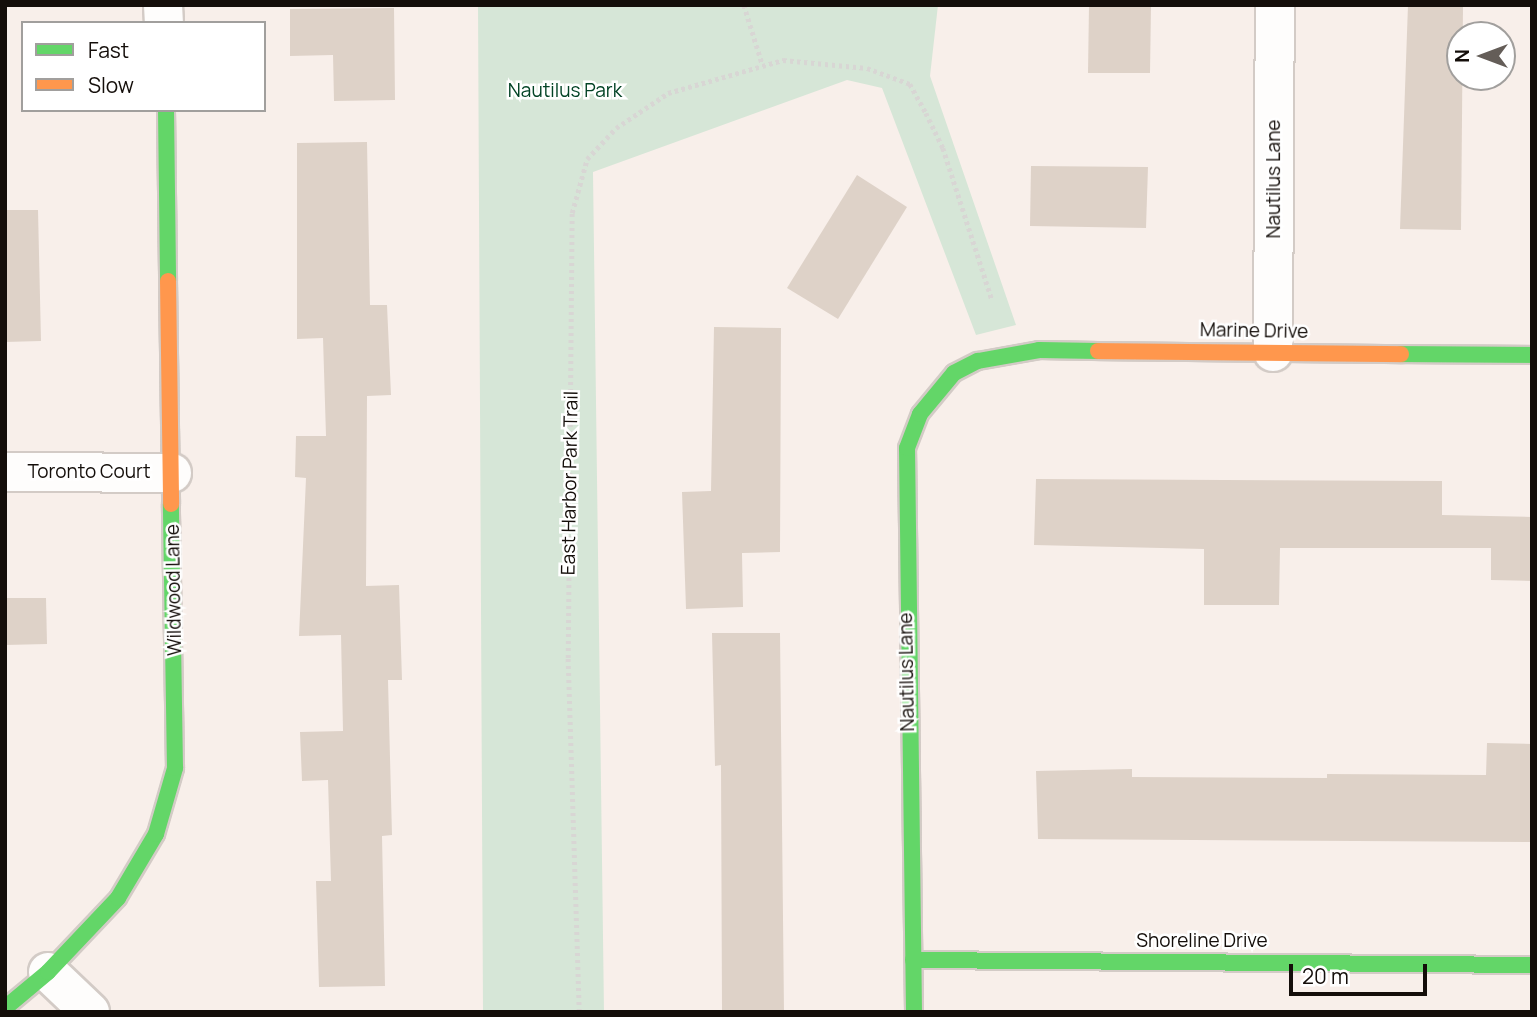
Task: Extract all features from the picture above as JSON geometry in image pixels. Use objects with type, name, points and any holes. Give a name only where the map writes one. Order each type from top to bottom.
[{"type":"street","name":"Nautilus Lane","points":[[1273,352],[1275,5]]},
{"type":"street","name":"Wildwood Lane","points":[[5,1008],[48,972],[118,898],[138,868],[167,802],[175,768],[166,112]]},
{"type":"street","name":"Marine Drive","points":[[978,361],[1039,349],[1532,355]]},
{"type":"street","name":"Nautilus Lane","points":[[914,1012],[904,485],[907,448],[920,414],[937,390],[954,373],[978,361]]},
{"type":"street","name":"Toronto Court","points":[[5,472],[172,473]]},
{"type":"street","name":"Shoreline Drive","points":[[914,960],[1532,965]]},
{"type":"street","points":[[48,972],[90,1012]]},
{"type":"path","points":[[744,5],[762,63]]},
{"type":"path","name":"East Harbor Park Trail","points":[[579,1012],[568,658],[572,213],[587,159],[616,128],[668,93],[762,63],[783,60],[867,68],[910,84],[943,148],[992,300]]},
{"type":"green space","name":"Nautilus Park","points":[[478,5],[938,5],[930,76],[1016,325],[976,335],[882,88],[847,80],[593,172],[604,1012],[483,1012]]},
{"type":"building","points":[[1089,5],[1151,5],[1150,73],[1088,73]]},
{"type":"building","points":[[1408,5],[1463,5],[1463,21],[1446,21],[1446,91],[1462,91],[1461,230],[1400,229]]},
{"type":"building","points":[[394,8],[395,100],[334,101],[333,55],[290,56],[290,9]]},
{"type":"building","points":[[367,142],[370,305],[387,305],[391,395],[367,396],[366,586],[399,585],[402,680],[388,680],[392,835],[382,836],[385,986],[319,987],[316,881],[331,881],[328,780],[302,781],[300,732],[343,731],[341,635],[299,636],[306,478],[295,477],[296,436],[326,436],[323,338],[297,339],[297,143]]},
{"type":"building","points":[[1031,166],[1148,167],[1146,228],[1030,226]]},
{"type":"building","points":[[857,175],[907,207],[838,319],[787,288]]},
{"type":"building","points":[[5,210],[38,210],[41,341],[5,342]]},
{"type":"building","points":[[714,327],[781,328],[780,552],[742,553],[743,607],[686,609],[682,492],[711,491]]},
{"type":"building","points":[[1036,479],[1442,481],[1442,515],[1532,517],[1532,581],[1491,580],[1491,548],[1280,548],[1279,605],[1204,605],[1204,549],[1034,545]]},
{"type":"building","points":[[5,598],[46,598],[47,644],[5,645]]},
{"type":"building","points":[[712,633],[780,633],[784,1012],[722,1012],[721,765],[715,766]]},
{"type":"building","points":[[1487,743],[1532,744],[1532,842],[1038,839],[1036,771],[1132,769],[1132,777],[1327,778],[1327,774],[1486,775]]},
{"type":"traffic: fast","points":[[166,112],[168,281]]},
{"type":"traffic: fast","points":[[914,1012],[907,448],[920,414],[954,373],[978,361],[1039,350],[1098,351]]},
{"type":"traffic: fast","points":[[1401,354],[1532,355]]},
{"type":"traffic: fast","points":[[5,1008],[48,972],[118,898],[156,834],[175,768],[171,504]]},
{"type":"traffic: fast","points":[[913,960],[1532,965]]},
{"type":"traffic: slow","points":[[168,281],[171,504]]},
{"type":"traffic: slow","points":[[1098,351],[1401,354]]}]
